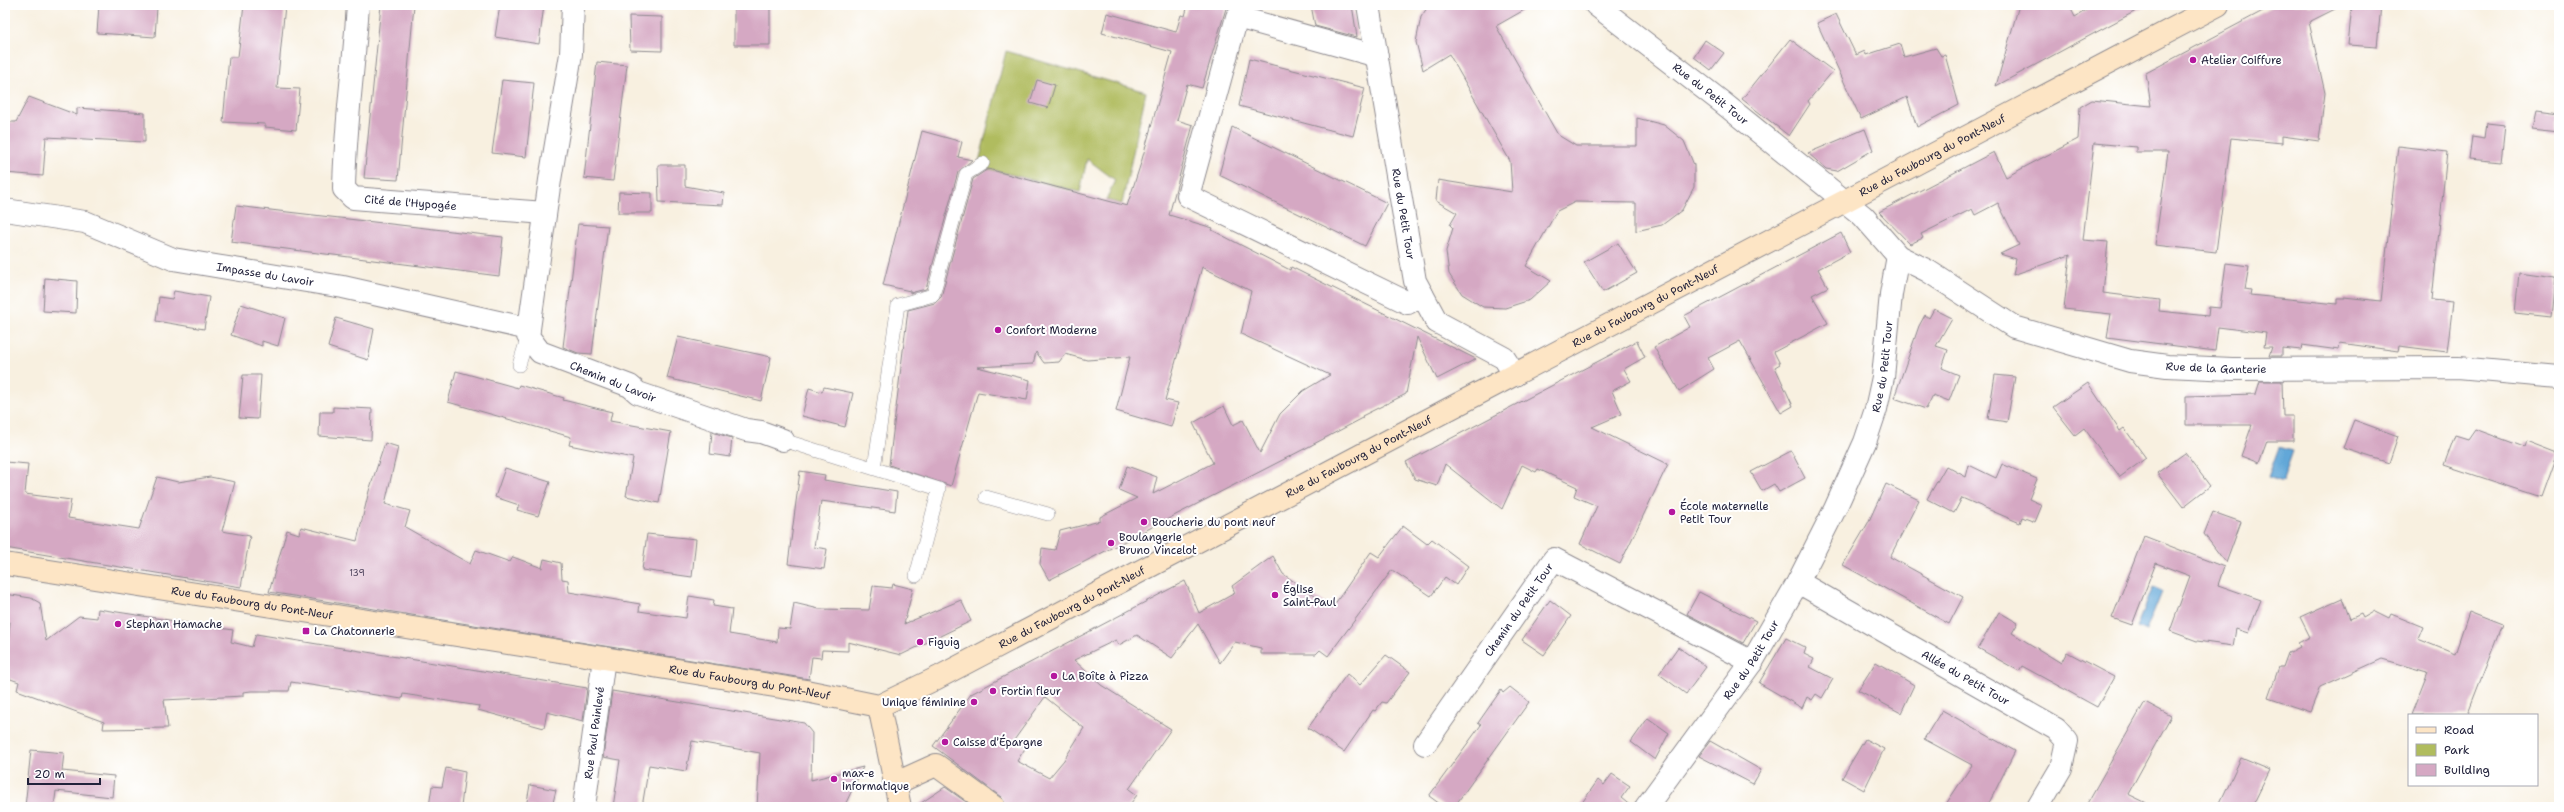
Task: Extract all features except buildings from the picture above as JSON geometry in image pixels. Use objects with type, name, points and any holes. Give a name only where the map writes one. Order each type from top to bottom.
[{"type":"main road","name":"Rue du Faubourg du Pont-Neuf","points":[[5,564],[604,658],[806,691],[879,706],[937,678],[2218,5]]},
{"type":"main road","points":[[879,706],[900,807]]},
{"type":"main road","points":[[894,784],[936,765],[994,807]]},
{"type":"street","name":"Cité de l'Hypogée","points":[[358,5],[354,68],[345,141],[344,189],[353,198],[545,213]]},
{"type":"street","points":[[528,333],[545,213],[571,54],[573,5]]},
{"type":"street","name":"Rue du Petit Tour","points":[[1368,5],[1415,281],[1437,322],[1504,358],[1514,375]]},
{"type":"street","name":"Rue du Petit Tour","points":[[1596,5],[1723,103],[1863,216],[1898,256],[1891,294],[1883,377],[1876,409],[1865,442],[1835,509],[1798,582],[1752,662],[1646,807]]},
{"type":"street","points":[[1377,56],[1237,17],[1188,196],[1408,303],[1422,294]]},
{"type":"street","name":"Impasse du Lavoir","points":[[5,210],[85,222],[173,259],[343,287],[528,333]]},
{"type":"street","name":"Rue de la Ganterie","points":[[1898,256],[1928,271],[2014,327],[2130,361],[2167,366],[2232,369],[2458,368],[2559,377]]},
{"type":"street","name":"Chemin du Lavoir","points":[[528,333],[540,352],[630,386],[638,392],[746,430],[761,432],[783,440]]},
{"type":"street","name":"Chemin du Petit Tour","points":[[1425,744],[1554,559],[1752,662]]},
{"type":"street","name":"Allée du Petit Tour","points":[[1798,582],[2056,729],[2067,741],[2061,768],[2038,807]]},
{"type":"street","name":"Rue Paul Painlevé","points":[[584,807],[604,658]]},
{"type":"lane","points":[[874,468],[898,305],[933,295],[966,174],[983,163]]},
{"type":"lane","points":[[520,365],[528,333]]},
{"type":"lane","name":"Chemin du Lavoir","points":[[783,440],[939,489],[916,576]]},
{"type":"lane","points":[[986,497],[1048,514]]},
{"type":"green space","points":[[1006,51],[1146,92],[1122,204],[1106,200],[1115,180],[1087,159],[1080,192],[985,168],[979,162]]},
{"type":"water","points":[[2279,447],[2293,451],[2282,482],[2268,477]]},
{"type":"water","points":[[2153,587],[2162,591],[2146,631],[2137,627]]},
{"type":"place","name":"Atelier Coiffure","points":[[2193,60]]},
{"type":"place","name":"Confort Moderne","points":[[998,330]]},
{"type":"place","name":"École maternelle Petit Tour","points":[[1672,512]]},
{"type":"place","name":"Boucherie du pont neuf","points":[[1144,522]]},
{"type":"place","name":"Boulangerie Bruno Vincelot","points":[[1111,543]]},
{"type":"place","name":"Église Saint-Paul","points":[[1275,595]]},
{"type":"place","name":"Stephan Hamache","points":[[118,624]]},
{"type":"place","name":"La Chatonnerie","points":[[306,631]]},
{"type":"place","name":"Figuig","points":[[920,642]]},
{"type":"place","name":"La Boîte à Pizza","points":[[1054,676]]},
{"type":"place","name":"Fortin fleur","points":[[993,691]]},
{"type":"place","name":"Unique féminine","points":[[974,702]]},
{"type":"place","name":"Caisse d'Épargne","points":[[945,742]]},
{"type":"place","name":"max-e informatique","points":[[834,779]]}]
